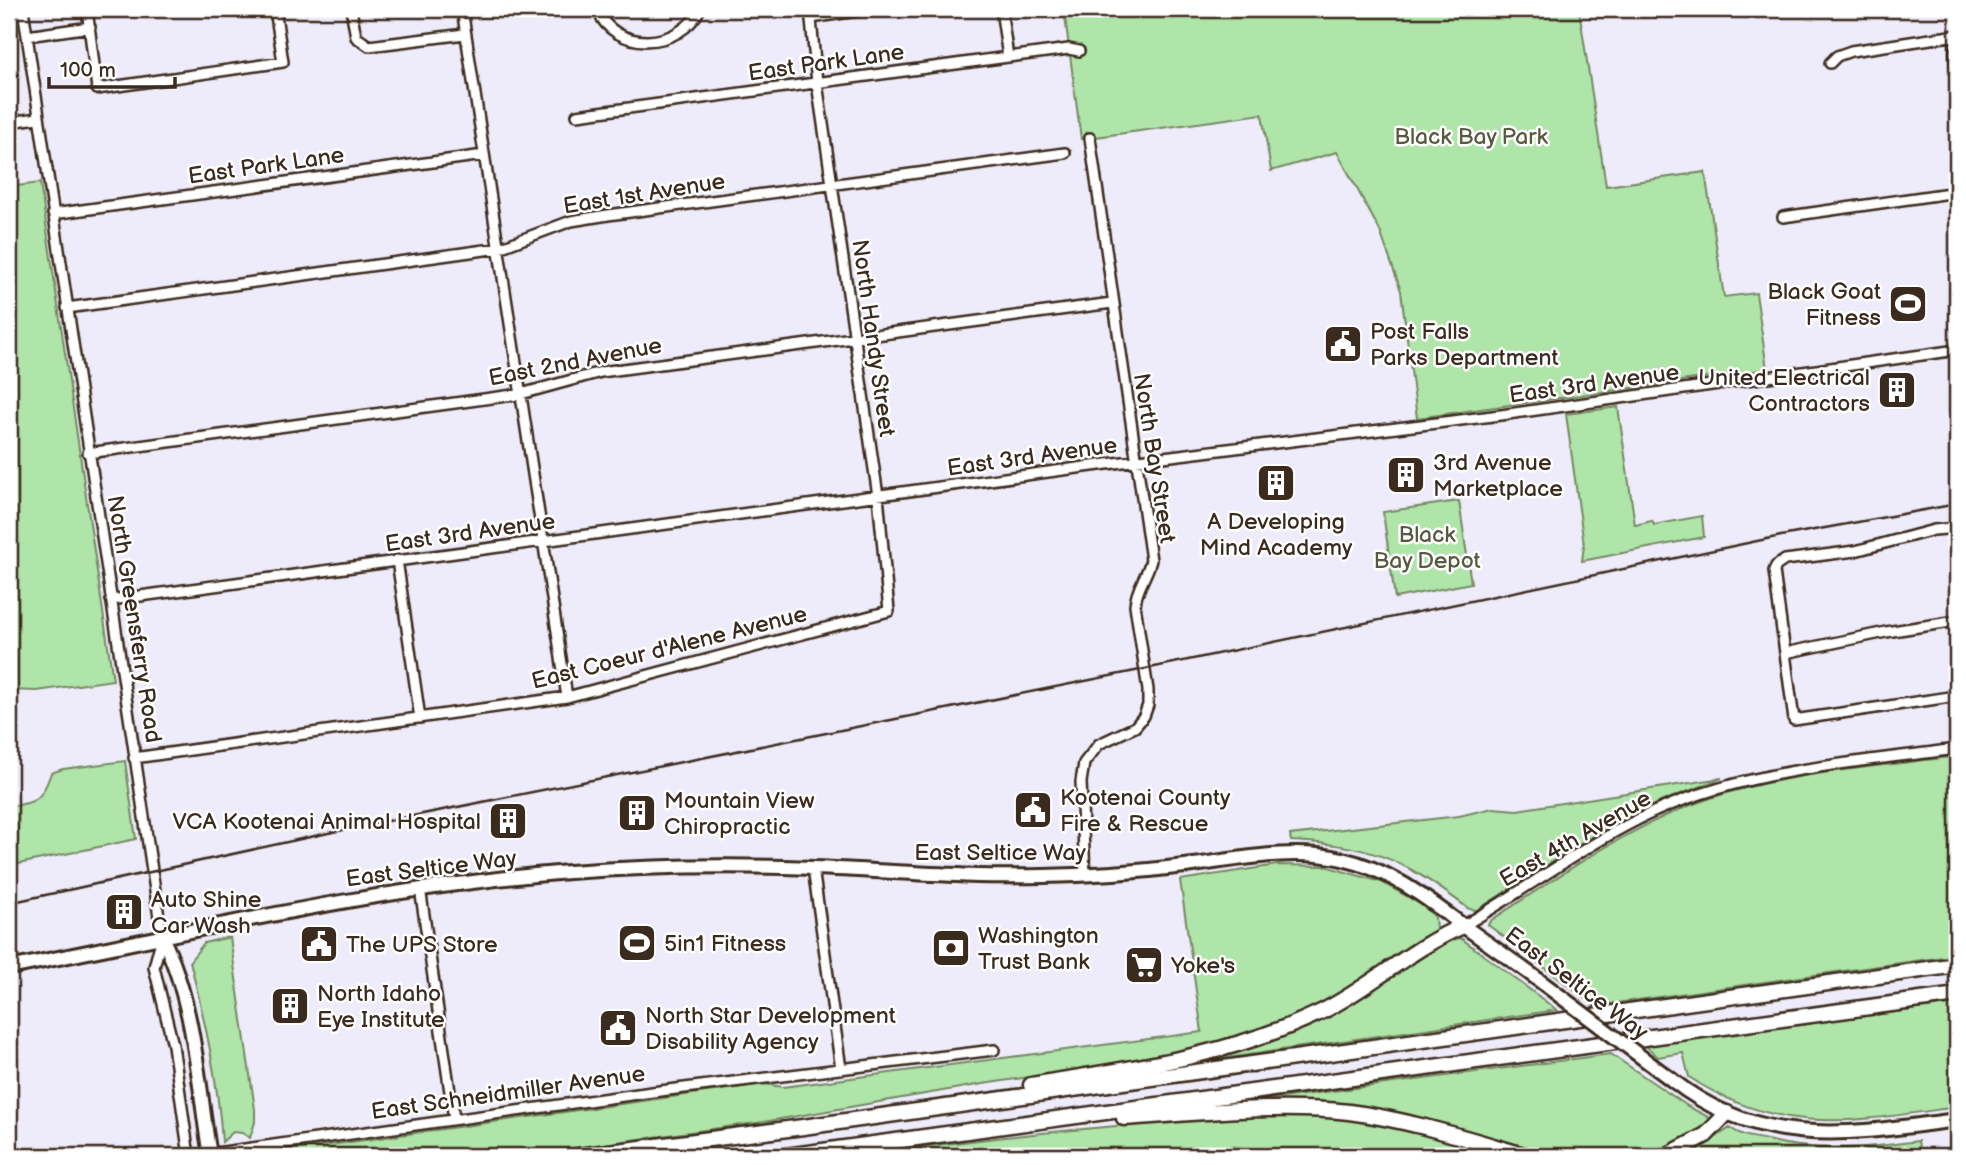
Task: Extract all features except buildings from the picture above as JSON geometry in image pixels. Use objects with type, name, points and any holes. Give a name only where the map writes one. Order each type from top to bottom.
[{"type":"highway","points":[[803,1127],[956,1097],[1175,1061],[1232,1047],[1324,1010],[1392,970],[1434,941],[1463,926]]},
{"type":"highway","points":[[579,1156],[1957,965]]},
{"type":"highway","points":[[786,1156],[1957,995]]},
{"type":"highway","points":[[1004,1126],[1246,1110],[1323,1110],[1395,1120],[1527,1156]]},
{"type":"highway","points":[[1666,1156],[1706,1135],[1727,1113]]},
{"type":"main road","name":"East Seltice Way","points":[[9,968],[296,908],[420,888],[558,873],[701,867],[813,868],[978,876],[1086,875],[1155,870],[1260,856],[1322,856],[1364,865],[1396,878],[1422,894],[1692,1096],[1727,1113],[1784,1130],[1824,1134],[1857,1133],[1957,1119]]},
{"type":"main road","name":"North Greensferry Road","points":[[162,937],[174,963],[190,1026],[210,1156]]},
{"type":"street","name":"North Greensferry Road","points":[[23,9],[162,937],[154,967],[173,1045],[192,1156]]},
{"type":"street","points":[[87,9],[97,89],[283,62],[275,9]]},
{"type":"street","points":[[351,9],[356,37],[369,46],[465,33]]},
{"type":"street","points":[[462,9],[567,697]]},
{"type":"street","points":[[597,9],[605,24],[616,34],[642,41],[667,37],[682,31],[693,21],[700,9]]},
{"type":"street","points":[[810,13],[870,9]]},
{"type":"street","points":[[1001,9],[1008,57]]},
{"type":"street","name":"North Handy Street","points":[[810,13],[817,83],[878,496]]},
{"type":"street","points":[[27,36],[90,27]]},
{"type":"street","points":[[1830,63],[1837,55],[1846,52],[1957,35],[1957,73]]},
{"type":"street","name":"East Park Lane","points":[[577,116],[1069,49],[1079,51]]},
{"type":"street","points":[[9,122],[38,118]]},
{"type":"street","name":"North Bay Street","points":[[1086,875],[1081,785],[1084,762],[1099,744],[1138,724],[1148,705],[1135,597],[1149,570],[1151,549],[1112,303],[1090,138]]},
{"type":"street","name":"East 1st Avenue","points":[[66,308],[499,248],[571,220],[1065,153]]},
{"type":"street","name":"East Park Lane","points":[[53,214],[484,155]]},
{"type":"street","points":[[1783,217],[1957,192]]},
{"type":"street","name":"East 2nd Avenue","points":[[88,453],[521,394],[601,372],[1112,303]]},
{"type":"street","name":"East 3rd Avenue","points":[[111,600],[1138,461],[1502,415],[1957,350]]},
{"type":"street","name":"East Coeur d'Alene Avenue","points":[[134,758],[567,697],[889,611],[878,496]]},
{"type":"street","points":[[1957,528],[1934,530],[1855,551],[1780,561],[1774,571],[1794,720],[1957,696]]},
{"type":"street","points":[[397,561],[420,718]]},
{"type":"street","points":[[1785,653],[1886,632],[1957,621]]},
{"type":"street","name":"East 4th Avenue","points":[[1463,926],[1642,817],[1701,794],[1770,775],[1957,749]]},
{"type":"street","points":[[813,868],[841,1069]]},
{"type":"street","points":[[420,888],[454,1119]]},
{"type":"street","name":"East Schneidmiller Avenue","points":[[192,1156],[724,1082],[994,1050]]},
{"type":"green space","name":"Black Bay Park","points":[[1064,9],[1579,9],[1606,186],[1705,172],[1724,297],[1756,293],[1767,369],[1417,418],[1401,291],[1380,231],[1337,152],[1271,171],[1262,114],[1081,139]]},
{"type":"green space","points":[[40,183],[113,680],[37,691],[9,690],[9,187]]},
{"type":"green space","points":[[1618,407],[1635,525],[1652,521],[1654,525],[1702,516],[1704,537],[1582,561],[1584,545],[1566,414]]},
{"type":"green space","name":"Black Bay Depot","points":[[1459,501],[1471,583],[1395,598],[1383,512]]},
{"type":"green space","points":[[1957,756],[1957,955],[1595,1006],[1488,925],[1490,921],[1544,886],[1626,836],[1714,797],[1804,776]]},
{"type":"green space","points":[[125,761],[136,839],[9,866],[9,806],[32,802],[41,794],[51,773]]},
{"type":"green space","points":[[1722,778],[1658,803],[1594,835],[1477,910],[1469,909],[1414,871],[1379,855],[1321,843],[1291,841],[1290,835],[1459,816],[1493,808],[1517,810]]},
{"type":"green space","points":[[1277,865],[1325,866],[1381,882],[1422,905],[1435,917],[1436,929],[1432,936],[1324,1006],[1281,1024],[1176,1055],[983,1084],[763,1122],[515,1156],[251,1156],[764,1084],[783,1087],[1202,1032],[1180,880]]},
{"type":"green space","points":[[230,937],[255,1122],[250,1138],[233,1132],[222,1142],[210,1051],[190,961],[204,943]]},
{"type":"green space","points":[[1459,938],[1557,1010],[1206,1061],[1266,1041],[1324,1016],[1361,996],[1435,948]]},
{"type":"green space","points":[[1957,1004],[1957,1107],[1885,1117],[1819,1120],[1787,1117],[1755,1109],[1723,1096],[1689,1077],[1683,1053],[1658,1057],[1645,1045]]},
{"type":"green space","points":[[1611,1054],[1689,1107],[1712,1119],[1711,1125],[1673,1148],[1647,1156],[1548,1156],[1456,1129],[1254,1103],[1273,1099]]},
{"type":"green space","points":[[1306,1114],[1365,1119],[1395,1125],[1507,1156],[1300,1156],[1231,1146],[1230,1150],[1120,1156],[854,1156],[1079,1129]]},
{"type":"green space","points":[[1730,1128],[1750,1137],[1808,1147],[1862,1147],[1918,1141],[1921,1156],[1681,1156],[1696,1150]]},
{"type":"railway","points":[[9,903],[333,832],[1145,669],[1781,536],[1957,504]]},
{"type":"place","name":"Black Goat Fitness","points":[[1908,304]]},
{"type":"place","name":"Post Falls Parks Department","points":[[1343,344]]},
{"type":"place","name":"United Electrical Contractors","points":[[1897,390]]},
{"type":"place","name":"3rd Avenue Marketplace","points":[[1406,475]]},
{"type":"place","name":"A Developing Mind Academy","points":[[1276,483]]},
{"type":"place","name":"Kootenai County Fire & Rescue","points":[[1033,810]]},
{"type":"place","name":"Mountain View Chiropractic","points":[[637,813]]},
{"type":"place","name":"VCA Kootenai Animal Hospital","points":[[508,821]]},
{"type":"place","name":"Auto Shine Car Wash","points":[[124,912]]},
{"type":"place","name":"5in1 Fitness","points":[[637,943]]},
{"type":"place","name":"The UPS Store","points":[[319,944]]},
{"type":"place","name":"Washington Trust Bank","points":[[951,948]]},
{"type":"place","name":"Yoke's","points":[[1144,965]]},
{"type":"place","name":"North Idaho Eye Institute","points":[[290,1006]]},
{"type":"place","name":"North Star Development Disability Agency","points":[[618,1028]]}]
